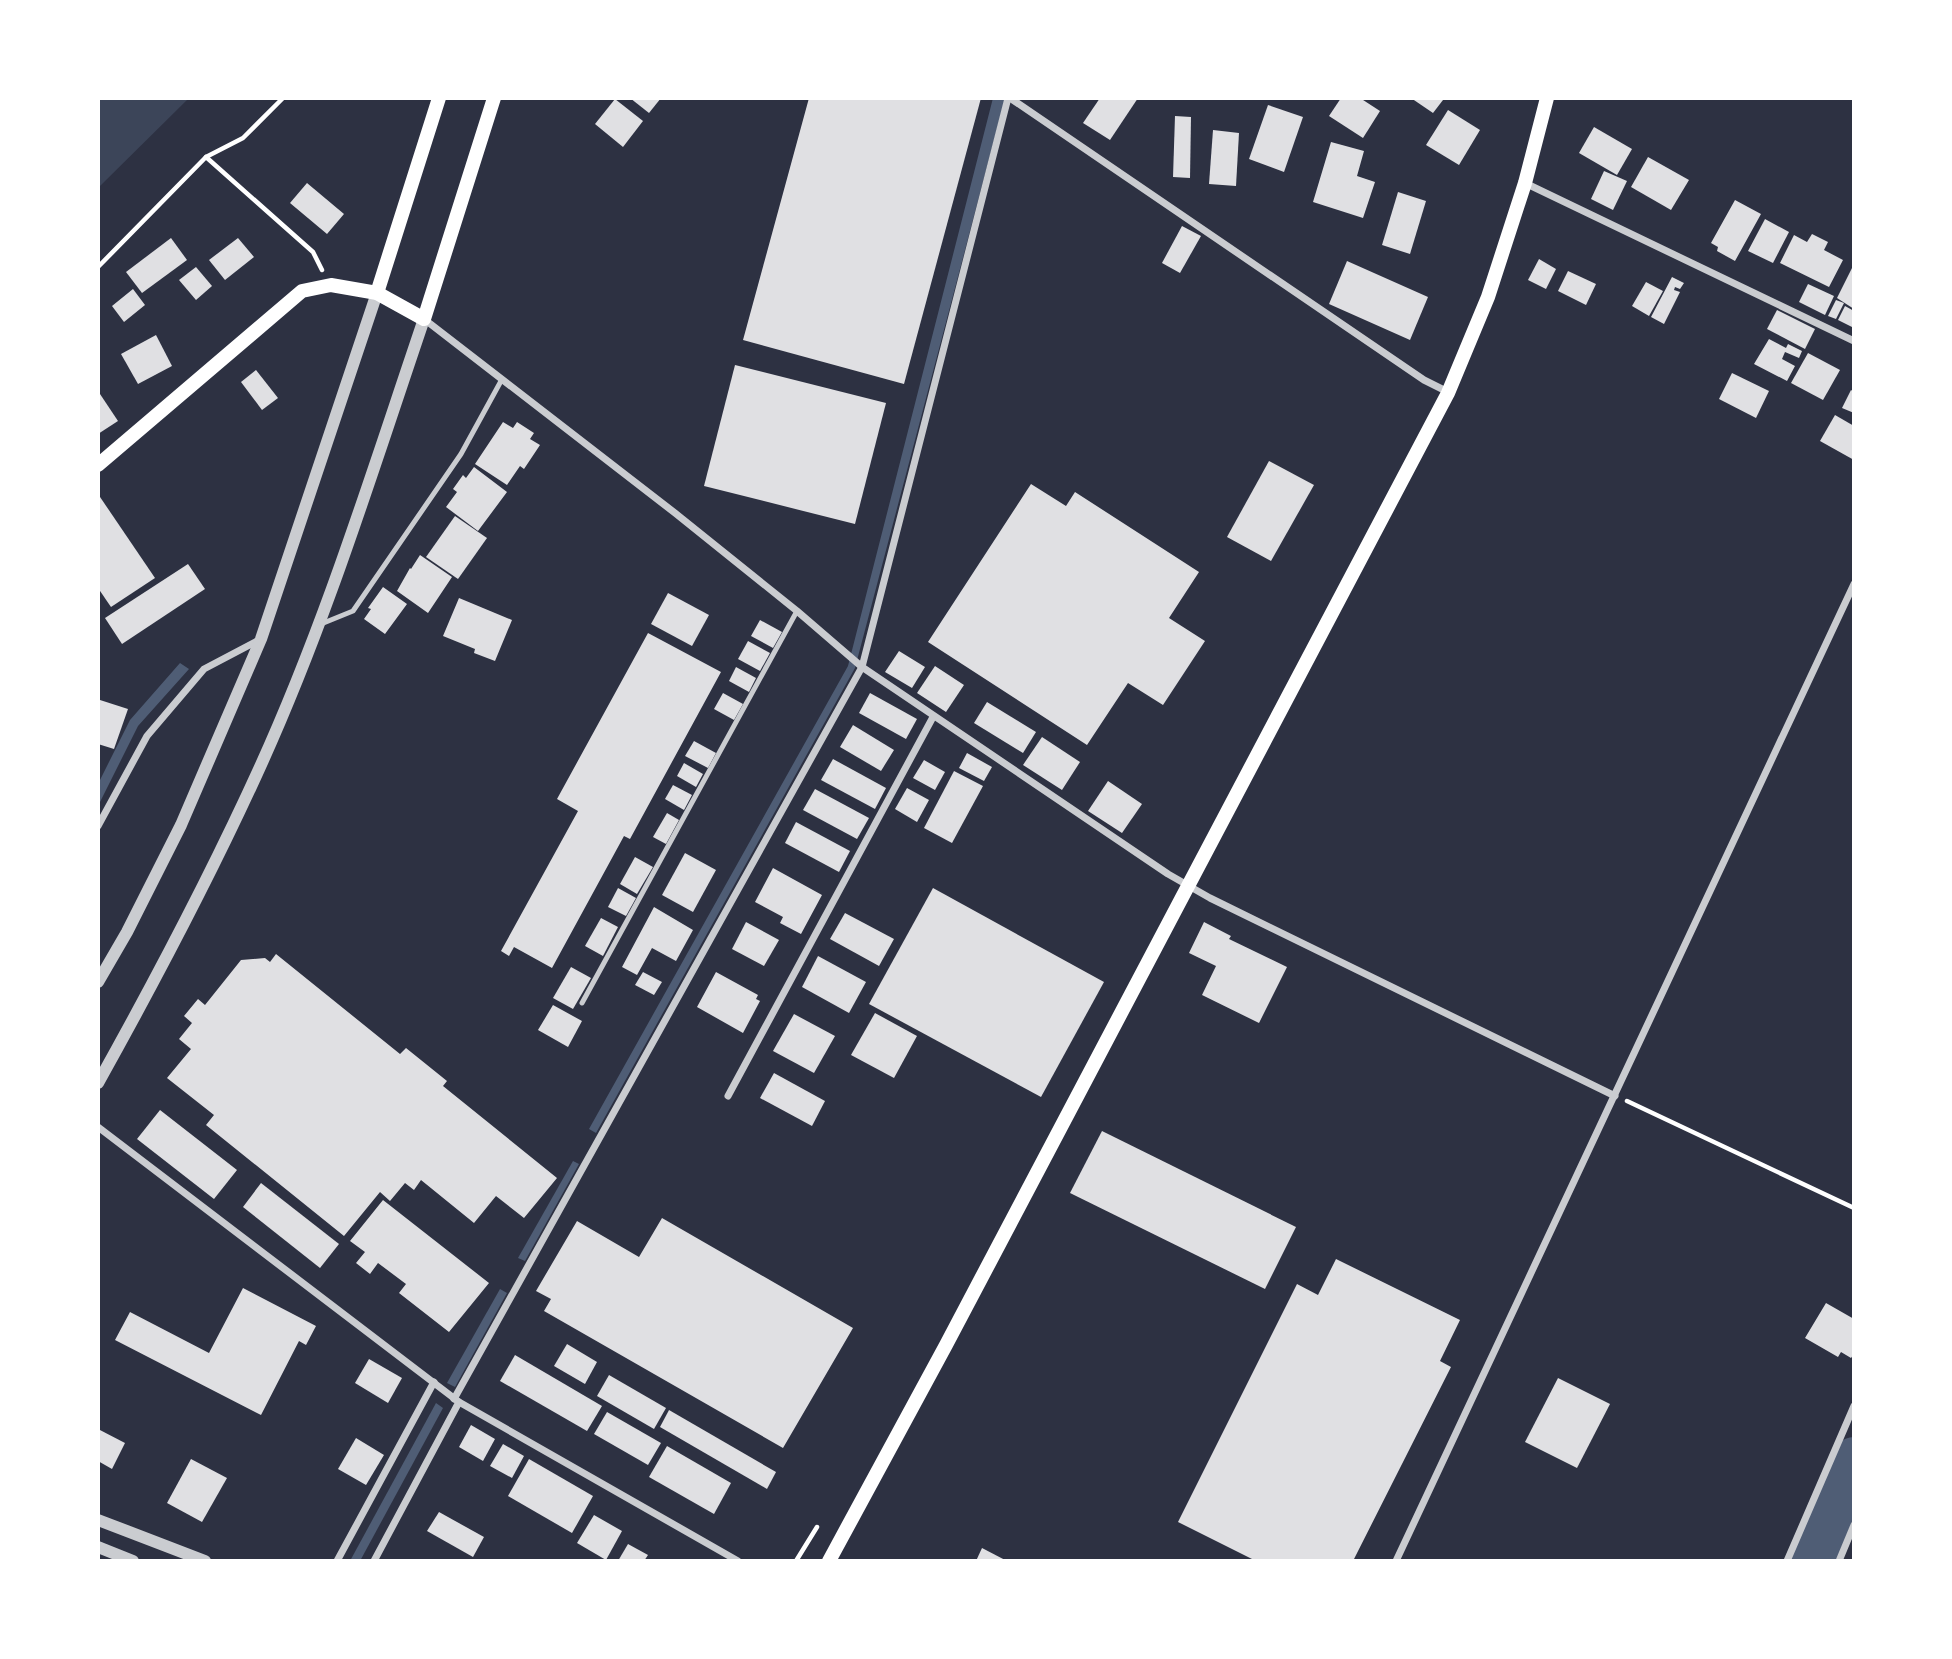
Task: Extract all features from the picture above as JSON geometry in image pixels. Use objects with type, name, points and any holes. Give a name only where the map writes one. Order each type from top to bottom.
[{"type":"main road","points":[[377,293],[439,98]]},
{"type":"main road","points":[[98,465],[302,291],[331,285],[377,293],[424,319],[494,98]]},
{"type":"main road","points":[[829,1561],[1448,393],[1488,297],[1525,183],[1547,98]]},
{"type":"street","points":[[374,1561],[457,1401],[860,665],[1009,98],[1424,380],[1448,393]]},
{"type":"street","points":[[1525,183],[1854,341]]},
{"type":"street","points":[[98,982],[127,932],[181,825],[261,639],[377,293]]},
{"type":"street","points":[[98,1083],[210,876],[261,765],[318,625],[424,319],[645,490],[797,611],[860,665],[933,717],[1189,886],[1615,1096]]},
{"type":"street","points":[[1395,1561],[1854,584]]},
{"type":"street","points":[[98,825],[147,736],[204,668],[261,639]]},
{"type":"street","points":[[728,1096],[933,717]]},
{"type":"street","points":[[98,1127],[457,1401],[738,1561]]},
{"type":"street","points":[[337,1561],[434,1382]]},
{"type":"street","points":[[1787,1561],[1854,1406]]},
{"type":"street","points":[[98,1520],[205,1561]]},
{"type":"street","points":[[1839,1561],[1854,1525]]},
{"type":"street","points":[[98,1547],[133,1561]]},
{"type":"lane","points":[[318,625],[353,611],[461,454],[501,381]]},
{"type":"lane","points":[[582,1003],[797,611]]},
{"type":"path","points":[[98,267],[205,157],[243,138],[283,98]]},
{"type":"path","points":[[205,157],[313,251],[324,274]]},
{"type":"path","points":[[1615,1096],[1854,1208]]},
{"type":"path","points":[[796,1561],[817,1527]]},
{"type":"shaded area","points":[[98,98],[189,98],[98,188]]},
{"type":"shaded area","points":[[993,98],[1005,98],[855,668],[596,1133],[589,1129],[848,666]]},
{"type":"shaded area","points":[[180,663],[189,669],[138,726],[98,806],[98,784],[130,720]]},
{"type":"shaded area","points":[[573,1161],[579,1164],[525,1261],[518,1258]]},
{"type":"shaded area","points":[[500,1289],[507,1293],[455,1387],[447,1383]]},
{"type":"shaded area","points":[[436,1403],[443,1408],[360,1561],[350,1561]]},
{"type":"building","points":[[630,98],[661,98],[649,113]]},
{"type":"building","points":[[809,98],[981,98],[904,384],[743,340]]},
{"type":"building","points":[[1100,98],[1138,98],[1110,140],[1083,123]]},
{"type":"building","points":[[1341,98],[1360,98],[1380,111],[1363,138],[1329,116]]},
{"type":"building","points":[[1411,98],[1440,98],[1443,100],[1433,113]]},
{"type":"building","points":[[615,99],[643,121],[623,147],[595,124]]},
{"type":"building","points":[[1268,105],[1303,117],[1284,172],[1249,159]]},
{"type":"building","points":[[1448,110],[1480,130],[1459,165],[1426,145]]},
{"type":"building","points":[[1175,116],[1191,117],[1190,178],[1173,177]]},
{"type":"building","points":[[1594,127],[1632,149],[1617,175],[1579,153]]},
{"type":"building","points":[[1213,130],[1239,133],[1236,186],[1209,184]]},
{"type":"building","points":[[1331,142],[1364,151],[1357,176],[1375,182],[1363,218],[1313,202]]},
{"type":"building","points":[[1648,157],[1689,180],[1671,210],[1631,187]]},
{"type":"building","points":[[1604,171],[1627,181],[1613,210],[1591,199]]},
{"type":"building","points":[[307,183],[344,214],[327,234],[290,203]]},
{"type":"building","points":[[1398,192],[1426,201],[1410,254],[1382,245]]},
{"type":"building","points":[[1735,200],[1761,214],[1735,261],[1717,251],[1718,247],[1711,243]]},
{"type":"building","points":[[1765,219],[1789,232],[1773,263],[1748,251]]},
{"type":"building","points":[[1182,226],[1201,236],[1180,273],[1162,263]]},
{"type":"building","points":[[1812,234],[1828,242],[1824,250],[1843,260],[1829,287],[1780,263],[1794,235],[1807,242]]},
{"type":"building","points":[[171,238],[187,260],[142,293],[126,272]]},
{"type":"building","points":[[238,238],[254,257],[225,280],[209,260]]},
{"type":"building","points":[[1539,259],[1556,269],[1546,289],[1528,280]]},
{"type":"building","points":[[1347,261],[1428,297],[1410,340],[1329,304]]},
{"type":"building","points":[[1854,264],[1854,309],[1837,298]]},
{"type":"building","points":[[196,267],[212,286],[196,300],[179,280]]},
{"type":"building","points":[[1568,271],[1596,284],[1586,305],[1558,291]]},
{"type":"building","points":[[1672,277],[1684,283],[1680,289],[1675,287],[1674,290],[1680,292],[1664,324],[1651,317]]},
{"type":"building","points":[[1646,282],[1663,291],[1649,316],[1632,306]]},
{"type":"building","points":[[1808,284],[1834,296],[1825,315],[1799,302]]},
{"type":"building","points":[[133,289],[145,305],[124,322],[112,306]]},
{"type":"building","points":[[1836,300],[1844,303],[1836,319],[1828,316]]},
{"type":"building","points":[[1845,306],[1854,311],[1854,328],[1838,320]]},
{"type":"building","points":[[1777,310],[1815,329],[1805,349],[1767,329]]},
{"type":"building","points":[[156,335],[172,366],[138,384],[121,354]]},
{"type":"building","points":[[1769,339],[1786,348],[1788,344],[1802,351],[1799,358],[1785,352],[1782,359],[1795,366],[1787,381],[1754,364]]},
{"type":"building","points":[[1808,353],[1840,370],[1823,400],[1791,383]]},
{"type":"building","points":[[735,365],[886,403],[855,524],[704,486]]},
{"type":"building","points":[[256,370],[278,398],[262,410],[241,382]]},
{"type":"building","points":[[1732,373],[1769,391],[1756,418],[1719,399]]},
{"type":"building","points":[[1851,390],[1854,392],[1854,413],[1842,408]]},
{"type":"building","points":[[98,391],[118,421],[98,434]]},
{"type":"building","points":[[1835,415],[1854,426],[1854,460],[1820,441]]},
{"type":"building","points":[[503,422],[513,428],[517,422],[534,433],[530,439],[540,445],[524,469],[520,466],[507,485],[475,464]]},
{"type":"building","points":[[1269,461],[1314,485],[1271,561],[1227,537]]},
{"type":"building","points":[[474,467],[507,492],[478,531],[446,507],[457,492],[453,489],[463,475],[466,478]]},
{"type":"building","points":[[1031,484],[1066,506],[1075,492],[1199,572],[1169,618],[1205,641],[1163,705],[1128,683],[1087,745],[928,642]]},
{"type":"building","points":[[98,494],[155,578],[111,607],[98,588]]},
{"type":"building","points":[[455,516],[487,538],[458,579],[426,557]]},
{"type":"building","points":[[420,555],[452,577],[428,613],[397,591]]},
{"type":"building","points":[[188,564],[205,589],[122,644],[105,618]]},
{"type":"building","points":[[383,587],[407,604],[385,634],[364,619],[371,609],[368,608]]},
{"type":"building","points":[[668,593],[709,615],[692,646],[651,624]]},
{"type":"building","points":[[459,598],[512,620],[495,661],[474,653],[475,649],[443,636]]},
{"type":"building","points":[[760,620],[782,632],[773,648],[751,636]]},
{"type":"building","points":[[648,633],[721,672],[630,839],[624,836],[552,968],[514,947],[509,956],[501,951],[578,811],[557,799]]},
{"type":"building","points":[[748,641],[770,653],[760,671],[738,659]]},
{"type":"building","points":[[899,651],[925,667],[912,688],[885,672]]},
{"type":"building","points":[[935,666],[964,685],[946,712],[917,693]]},
{"type":"building","points":[[736,667],[756,678],[749,692],[729,681]]},
{"type":"building","points":[[723,693],[743,704],[734,720],[714,709]]},
{"type":"building","points":[[870,693],[917,719],[906,739],[859,713]]},
{"type":"building","points":[[100,700],[128,709],[114,749],[98,744]]},
{"type":"building","points":[[987,702],[1036,732],[1023,753],[974,723]]},
{"type":"building","points":[[853,725],[894,750],[881,771],[840,747]]},
{"type":"building","points":[[1042,737],[1080,762],[1062,790],[1023,765]]},
{"type":"building","points":[[694,741],[716,753],[708,768],[685,756]]},
{"type":"building","points":[[967,753],[992,767],[984,781],[959,768]]},
{"type":"building","points":[[833,759],[886,788],[875,809],[821,780]]},
{"type":"building","points":[[924,760],[945,772],[935,790],[913,778]]},
{"type":"building","points":[[684,763],[703,774],[696,787],[677,776]]},
{"type":"building","points":[[954,771],[983,786],[952,843],[924,828]]},
{"type":"building","points":[[1108,781],[1142,804],[1122,833],[1088,811]]},
{"type":"building","points":[[673,785],[692,795],[684,810],[665,799]]},
{"type":"building","points":[[907,788],[929,800],[917,822],[895,809]]},
{"type":"building","points":[[815,789],[869,818],[857,839],[803,810]]},
{"type":"building","points":[[667,813],[679,820],[666,844],[653,837]]},
{"type":"building","points":[[796,822],[850,851],[839,872],[785,843]]},
{"type":"building","points":[[685,853],[716,870],[693,912],[662,895]]},
{"type":"building","points":[[635,857],[653,867],[637,894],[620,884]]},
{"type":"building","points":[[773,868],[822,895],[801,934],[780,923],[783,917],[755,902]]},
{"type":"building","points":[[618,888],[636,898],[626,916],[608,907]]},
{"type":"building","points":[[933,888],[1104,982],[1041,1097],[869,1004]]},
{"type":"building","points":[[654,907],[693,930],[676,961],[652,948],[637,975],[622,967]]},
{"type":"building","points":[[845,913],[894,939],[879,966],[830,939]]},
{"type":"building","points":[[601,918],[618,927],[603,956],[585,946]]},
{"type":"building","points":[[746,922],[779,940],[764,966],[732,949]]},
{"type":"building","points":[[1204,922],[1231,936],[1229,939],[1287,967],[1259,1023],[1202,995],[1216,966],[1189,953]]},
{"type":"building","points":[[276,954],[400,1054],[406,1048],[447,1081],[443,1086],[557,1178],[524,1218],[496,1196],[474,1223],[421,1180],[414,1190],[405,1183],[390,1201],[380,1192],[344,1236],[206,1125],[214,1115],[167,1078],[191,1049],[179,1039],[192,1023],[184,1016],[198,999],[205,1005],[241,960],[265,958],[270,962]]},
{"type":"building","points":[[818,956],[866,982],[849,1013],[802,987]]},
{"type":"building","points":[[571,967],[591,978],[573,1009],[553,998]]},
{"type":"building","points":[[643,972],[662,982],[654,995],[635,985]]},
{"type":"building","points":[[716,972],[758,995],[756,999],[760,1001],[743,1033],[697,1007]]},
{"type":"building","points":[[553,1005],[582,1021],[568,1047],[538,1030]]},
{"type":"building","points":[[875,1013],[917,1036],[894,1078],[851,1055]]},
{"type":"building","points":[[794,1014],[835,1036],[814,1073],[773,1051]]},
{"type":"building","points":[[774,1073],[825,1101],[812,1126],[760,1098]]},
{"type":"building","points":[[160,1110],[237,1170],[214,1199],[137,1139]]},
{"type":"building","points":[[1102,1131],[1296,1227],[1265,1289],[1070,1193]]},
{"type":"building","points":[[261,1183],[339,1244],[320,1268],[243,1207]]},
{"type":"building","points":[[383,1200],[489,1283],[449,1332],[399,1293],[406,1284],[378,1263],[370,1274],[356,1263],[365,1252],[350,1241]]},
{"type":"building","points":[[662,1218],[853,1328],[783,1448],[544,1311],[551,1299],[536,1291],[577,1221],[639,1257]]},
{"type":"building","points":[[1336,1259],[1460,1320],[1440,1361],[1451,1367],[1353,1561],[1256,1561],[1178,1522],[1297,1284],[1318,1295]]},
{"type":"building","points":[[243,1288],[316,1326],[306,1345],[299,1341],[261,1415],[115,1340],[130,1312],[209,1353]]},
{"type":"building","points":[[1826,1303],[1854,1319],[1854,1354],[1851,1358],[1841,1352],[1838,1357],[1805,1338]]},
{"type":"building","points":[[567,1344],[597,1362],[585,1384],[554,1366]]},
{"type":"building","points":[[515,1355],[602,1406],[587,1431],[500,1381]]},
{"type":"building","points":[[369,1359],[402,1378],[388,1403],[355,1383]]},
{"type":"building","points":[[609,1375],[666,1408],[654,1429],[597,1396]]},
{"type":"building","points":[[1558,1378],[1610,1404],[1577,1468],[1525,1442]]},
{"type":"building","points":[[669,1410],[776,1472],[767,1489],[660,1427]]},
{"type":"building","points":[[607,1412],[661,1443],[648,1465],[594,1434]]},
{"type":"building","points":[[471,1425],[495,1439],[483,1461],[459,1447]]},
{"type":"building","points":[[98,1429],[125,1443],[112,1469],[98,1461]]},
{"type":"building","points":[[356,1438],[384,1455],[366,1485],[338,1469]]},
{"type":"building","points":[[503,1444],[524,1456],[512,1478],[490,1466]]},
{"type":"building","points":[[667,1446],[731,1483],[714,1514],[649,1477]]},
{"type":"building","points":[[191,1459],[227,1478],[202,1522],[167,1503]]},
{"type":"building","points":[[529,1459],[593,1496],[572,1533],[508,1496]]},
{"type":"building","points":[[439,1512],[484,1537],[473,1557],[427,1531]]},
{"type":"building","points":[[594,1515],[622,1531],[606,1560],[577,1543]]},
{"type":"building","points":[[628,1544],[648,1555],[644,1561],[618,1561]]},
{"type":"building","points":[[982,1548],[1007,1561],[976,1561]]},
{"type":"waterway","points":[[1812,1561],[1854,1459]]},
{"type":"waterway","points":[[1825,1561],[1854,1492]]}]
